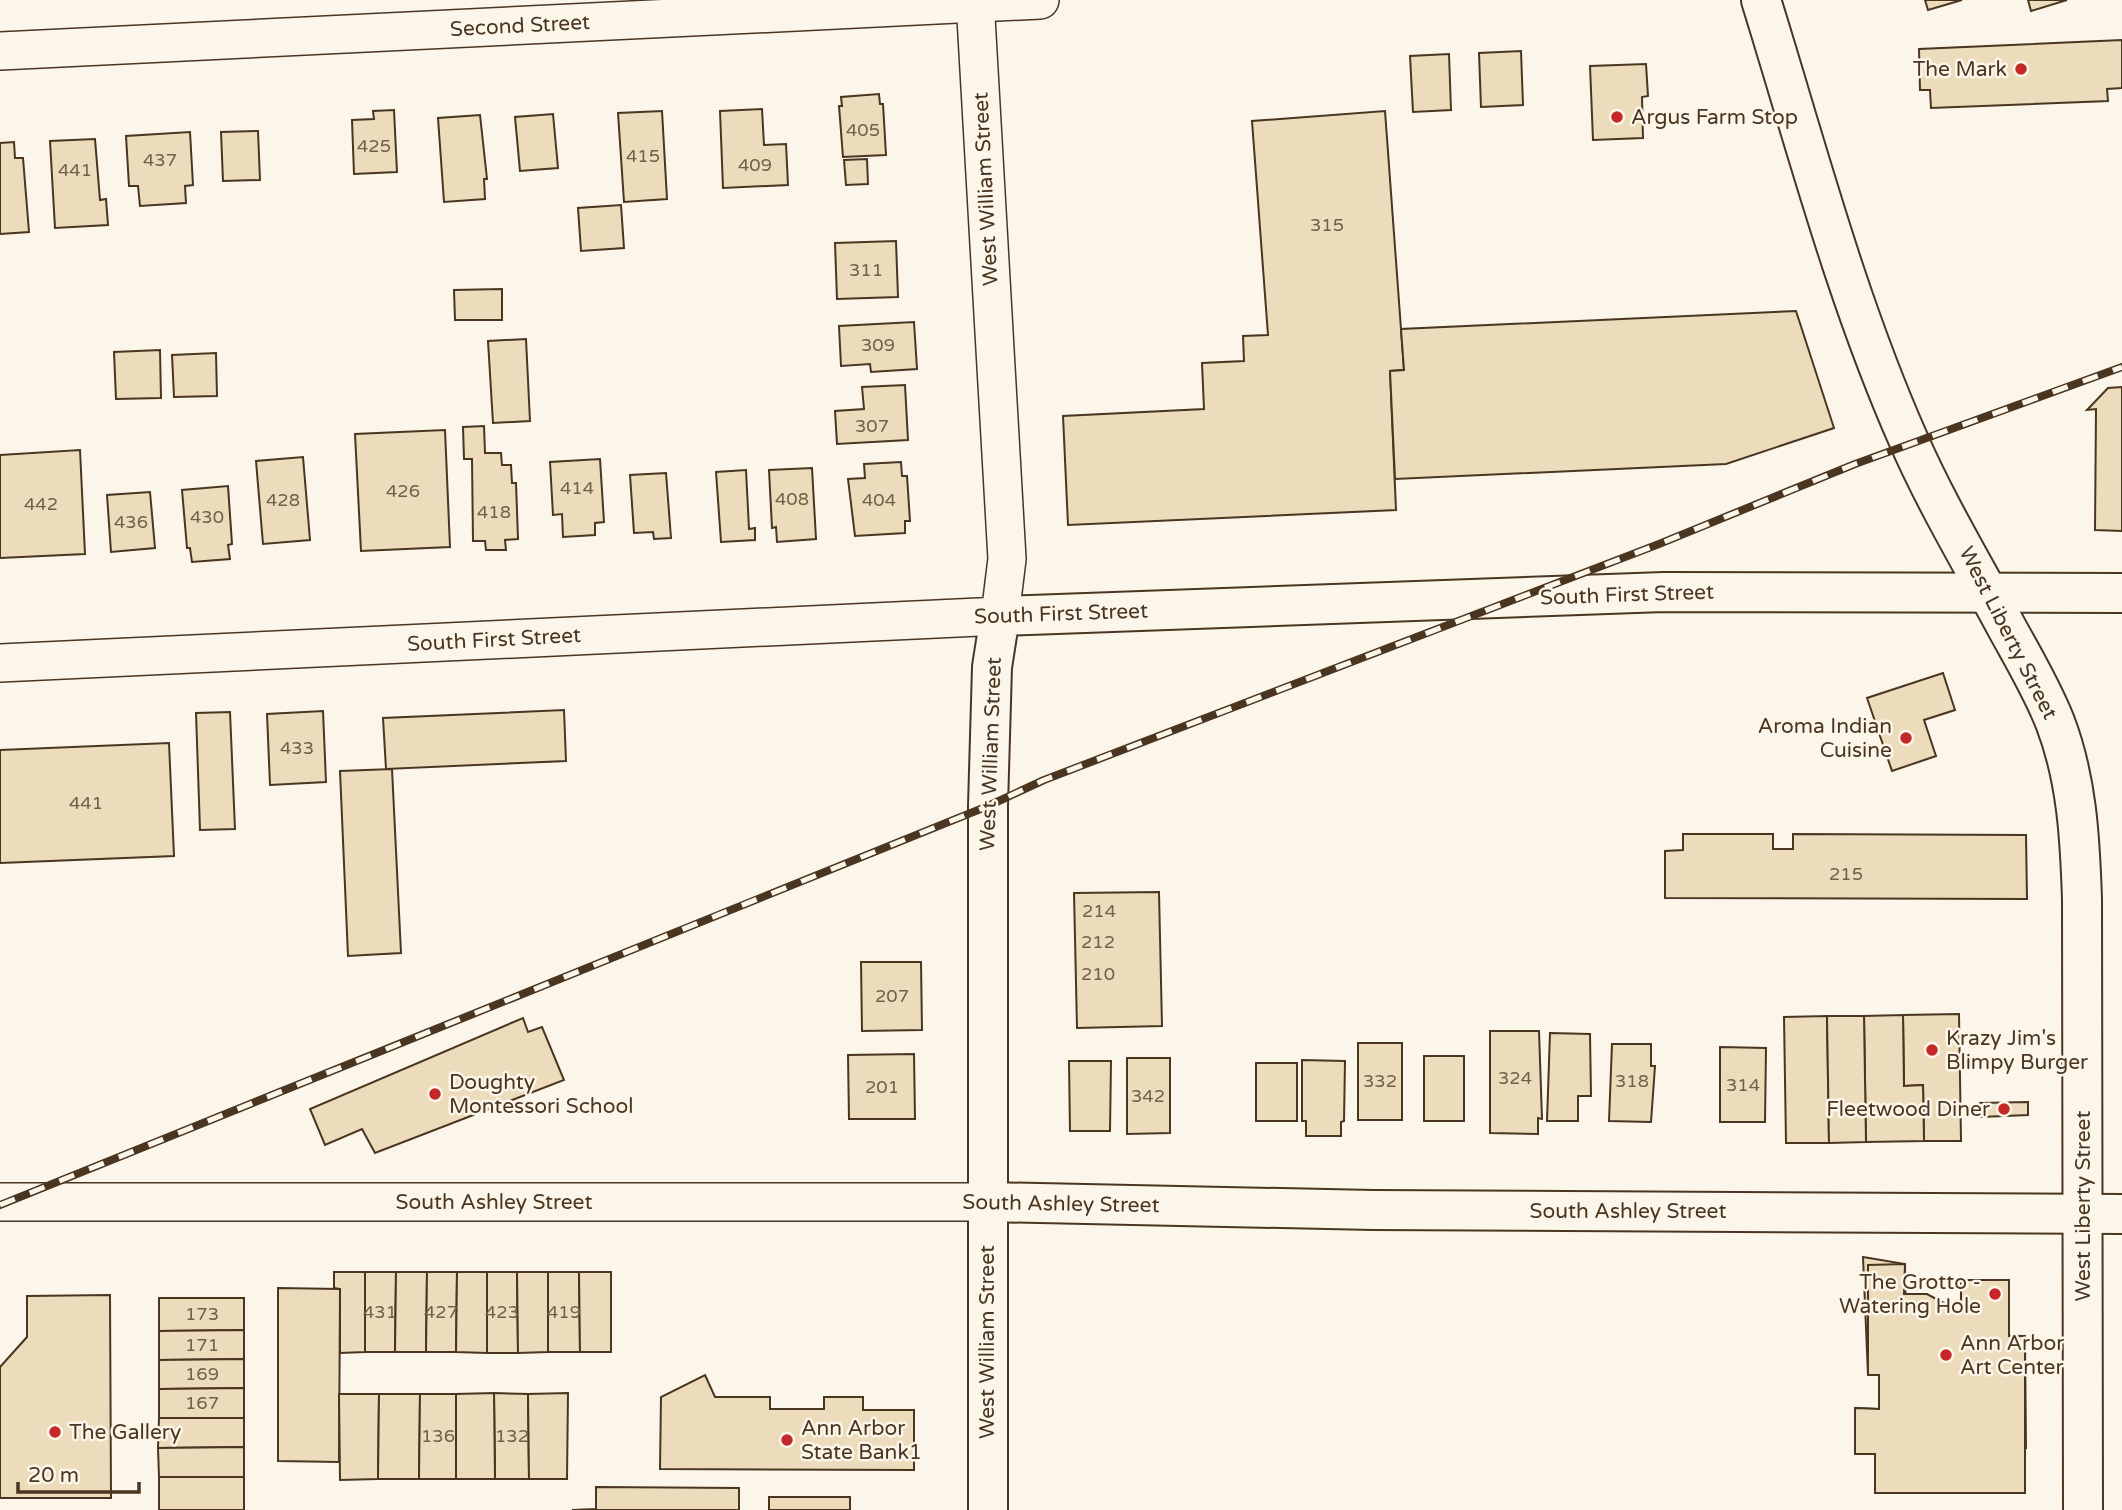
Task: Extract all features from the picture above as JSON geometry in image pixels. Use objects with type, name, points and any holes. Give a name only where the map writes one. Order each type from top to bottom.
[{"type":"street","name":"Second Street","points":[[0,51],[1040,0]]},
{"type":"street","name":"West Liberty Street","points":[[1761,0],[1860,319],[1910,444],[1989,591],[2055,723],[2070,772],[2080,826],[2083,1510]]},
{"type":"street","name":"West William Street","points":[[975,2],[1007,559],[992,667],[988,806],[988,1510]]},
{"type":"street","name":"South First Street","points":[[0,663],[1000,616],[1664,592],[2122,593]]},
{"type":"street","name":"South Ashley Street","points":[[0,1202],[988,1202],[1387,1210],[2122,1214]]},
{"type":"building","points":[[1925,0],[1962,0],[1928,10]]},
{"type":"building","points":[[2028,0],[2067,0],[2031,11]]},
{"type":"building","name":"The Mark","points":[[2122,40],[2122,88],[2107,89],[2108,101],[1931,108],[1930,90],[1920,90],[1919,49]]},
{"type":"building","points":[[1521,51],[1523,105],[1481,107],[1479,53]]},
{"type":"building","points":[[1449,54],[1451,110],[1413,112],[1410,56]]},
{"type":"building","name":"Argus Farm Stop","points":[[1646,64],[1648,96],[1642,97],[1643,138],[1593,140],[1590,66]]},
{"type":"building","points":[[879,94],[880,104],[883,104],[886,155],[843,157],[839,106],[842,106],[841,97]]},
{"type":"building","points":[[762,109],[764,145],[786,144],[788,185],[723,188],[720,111]]},
{"type":"building","points":[[394,110],[397,172],[354,174],[352,120],[374,119],[373,111]]},
{"type":"building","points":[[662,111],[667,199],[624,202],[618,113]]},
{"type":"building","points":[[1385,111],[1404,370],[1390,371],[1396,510],[1068,525],[1063,416],[1204,409],[1202,363],[1244,361],[1243,336],[1268,335],[1252,121]]},
{"type":"building","points":[[553,114],[558,168],[520,171],[515,117]]},
{"type":"building","points":[[480,115],[487,179],[484,179],[485,199],[444,202],[438,118]]},
{"type":"building","points":[[258,131],[260,180],[223,181],[221,132]]},
{"type":"building","points":[[190,132],[193,185],[185,186],[186,203],[140,206],[138,186],[129,186],[126,136]]},
{"type":"building","points":[[95,139],[100,200],[106,199],[108,225],[55,228],[50,141]]},
{"type":"building","points":[[14,142],[15,158],[23,158],[29,232],[0,234],[0,143]]},
{"type":"building","points":[[867,159],[868,184],[846,185],[844,160]]},
{"type":"building","points":[[621,205],[624,248],[581,251],[578,208]]},
{"type":"building","points":[[896,241],[898,297],[837,299],[835,243]]},
{"type":"building","points":[[502,289],[502,320],[455,320],[454,290]]},
{"type":"building","points":[[1796,311],[1834,428],[1726,464],[1395,479],[1390,371],[1404,370],[1401,329]]},
{"type":"building","points":[[914,322],[917,369],[871,372],[870,364],[841,366],[839,326]]},
{"type":"building","points":[[526,339],[530,421],[493,423],[488,341]]},
{"type":"building","points":[[160,350],[161,398],[116,399],[114,352]]},
{"type":"building","points":[[216,353],[217,396],[174,397],[172,355]]},
{"type":"building","points":[[905,385],[908,440],[837,444],[835,411],[864,409],[862,387]]},
{"type":"building","points":[[2122,387],[2122,531],[2095,530],[2096,409],[2087,410],[2108,388]]},
{"type":"building","points":[[484,426],[485,453],[501,453],[502,465],[511,465],[512,483],[516,483],[518,539],[505,540],[506,550],[486,550],[485,541],[473,541],[472,459],[464,459],[463,427]]},
{"type":"building","points":[[445,430],[450,547],[361,551],[355,434]]},
{"type":"building","points":[[80,450],[85,554],[0,558],[0,455]]},
{"type":"building","points":[[303,457],[310,540],[263,544],[256,461]]},
{"type":"building","points":[[600,459],[604,522],[595,523],[595,535],[563,537],[562,514],[553,515],[550,462]]},
{"type":"building","points":[[901,462],[902,476],[907,476],[910,521],[905,521],[905,533],[855,536],[848,479],[865,478],[864,464]]},
{"type":"building","points":[[812,468],[816,539],[777,542],[776,527],[772,528],[769,470]]},
{"type":"building","points":[[746,470],[749,529],[755,528],[755,540],[721,542],[716,472]]},
{"type":"building","points":[[666,473],[671,538],[654,539],[653,532],[634,533],[630,475]]},
{"type":"building","points":[[228,486],[232,544],[228,545],[230,559],[192,562],[190,548],[187,548],[182,490]]},
{"type":"building","points":[[150,492],[155,548],[111,552],[107,495]]},
{"type":"building","name":"Aroma Indian Cuisine","points":[[1943,673],[1955,710],[1924,720],[1936,756],[1892,771],[1867,698]]},
{"type":"building","points":[[564,710],[566,761],[386,769],[383,718]]},
{"type":"building","points":[[323,711],[326,782],[270,785],[267,714]]},
{"type":"building","points":[[230,712],[235,829],[200,830],[196,713]]},
{"type":"building","points":[[169,743],[174,856],[0,863],[0,750]]},
{"type":"building","points":[[392,769],[401,953],[348,956],[340,771]]},
{"type":"building","points":[[1683,834],[1773,834],[1773,849],[1793,849],[1793,834],[2026,835],[2027,899],[1665,898],[1665,851],[1683,850]]},
{"type":"building","points":[[1159,892],[1162,1026],[1077,1028],[1074,893]]},
{"type":"building","points":[[861,962],[921,962],[922,1030],[862,1031]]},
{"type":"building","name":"Krazy Jim's Blimpy Burger","points":[[1959,1014],[1961,1141],[1924,1141],[1923,1085],[1904,1086],[1903,1015]]},
{"type":"building","points":[[1903,1015],[1904,1086],[1923,1085],[1924,1141],[1866,1142],[1864,1016]]},
{"type":"building","points":[[1827,1016],[1829,1143],[1786,1143],[1784,1017]]},
{"type":"building","points":[[1827,1016],[1864,1016],[1866,1142],[1829,1143]]},
{"type":"building","name":"Doughty Montessori School","points":[[523,1018],[528,1032],[542,1027],[564,1080],[375,1153],[362,1129],[325,1145],[310,1109]]},
{"type":"building","points":[[1490,1031],[1539,1031],[1542,1119],[1538,1118],[1538,1134],[1490,1133]]},
{"type":"building","points":[[1550,1033],[1590,1034],[1591,1096],[1578,1096],[1578,1121],[1547,1121]]},
{"type":"building","points":[[1358,1043],[1402,1043],[1402,1120],[1358,1120]]},
{"type":"building","points":[[1612,1044],[1651,1044],[1651,1066],[1655,1066],[1651,1122],[1609,1121]]},
{"type":"building","points":[[1720,1047],[1766,1048],[1765,1122],[1720,1122]]},
{"type":"building","points":[[914,1054],[915,1119],[849,1119],[848,1055]]},
{"type":"building","points":[[1424,1056],[1464,1056],[1464,1121],[1424,1121]]},
{"type":"building","points":[[1127,1058],[1170,1058],[1170,1133],[1127,1134]]},
{"type":"building","points":[[1302,1060],[1345,1061],[1344,1121],[1341,1122],[1341,1136],[1306,1136],[1306,1121],[1302,1121]]},
{"type":"building","points":[[1069,1061],[1111,1061],[1110,1131],[1070,1131]]},
{"type":"building","points":[[1256,1063],[1297,1063],[1297,1121],[1256,1121]]},
{"type":"building","name":"Fleetwood Diner","points":[[2028,1102],[2028,1115],[1981,1117],[1980,1103]]},
{"type":"building","name":"Ann Arbor Art Center","points":[[1863,1257],[1905,1264],[1906,1335],[2025,1336],[2026,1448],[1855,1454],[1855,1408],[1879,1409],[1879,1375],[1868,1375]]},
{"type":"building","name":"Ann Arbor Art Center","points":[[1905,1264],[1904,1294],[1927,1294],[1961,1312],[1961,1280],[2009,1280],[2009,1336],[2025,1336],[2025,1493],[1875,1493],[1875,1454],[1855,1454],[1855,1408],[1879,1409],[1879,1375],[1868,1375],[1868,1265]]},
{"type":"building","points":[[334,1272],[365,1272],[365,1352],[340,1353],[340,1289],[334,1288]]},
{"type":"building","points":[[365,1272],[396,1272],[395,1352],[365,1352]]},
{"type":"building","points":[[396,1272],[427,1272],[426,1352],[395,1352]]},
{"type":"building","points":[[427,1272],[457,1272],[456,1352],[426,1352]]},
{"type":"building","points":[[457,1272],[487,1272],[487,1353],[456,1352]]},
{"type":"building","points":[[487,1272],[517,1272],[518,1353],[487,1353]]},
{"type":"building","points":[[517,1272],[548,1272],[548,1352],[518,1353]]},
{"type":"building","points":[[548,1272],[579,1272],[580,1352],[548,1352]]},
{"type":"building","points":[[579,1272],[611,1272],[611,1352],[580,1352]]},
{"type":"building","points":[[278,1288],[340,1289],[339,1462],[278,1461]]},
{"type":"building","name":"The Gallery","points":[[110,1295],[111,1498],[0,1498],[0,1367],[27,1337],[27,1296]]},
{"type":"building","points":[[159,1298],[244,1298],[244,1330],[159,1331]]},
{"type":"building","points":[[244,1330],[244,1359],[159,1360],[159,1331]]},
{"type":"building","points":[[244,1359],[244,1388],[159,1389],[159,1360]]},
{"type":"building","name":"Ann Arbor State Bank1","points":[[705,1375],[715,1397],[770,1397],[770,1409],[824,1409],[824,1397],[863,1397],[863,1410],[914,1410],[914,1470],[660,1469],[661,1397]]},
{"type":"building","points":[[244,1388],[244,1418],[159,1418],[159,1389]]},
{"type":"building","points":[[494,1393],[528,1394],[529,1479],[495,1479]]},
{"type":"building","points":[[494,1393],[495,1479],[456,1479],[456,1394]]},
{"type":"building","points":[[568,1393],[567,1479],[529,1479],[528,1394]]},
{"type":"building","points":[[339,1394],[379,1394],[378,1479],[340,1480]]},
{"type":"building","points":[[379,1394],[420,1394],[419,1479],[378,1479]]},
{"type":"building","points":[[420,1394],[456,1394],[456,1479],[419,1479]]},
{"type":"building","points":[[159,1418],[244,1418],[244,1447],[158,1448]]},
{"type":"building","points":[[244,1447],[244,1477],[159,1477],[158,1448]]},
{"type":"building","points":[[159,1477],[244,1477],[244,1510],[159,1510]]},
{"type":"building","points":[[596,1487],[739,1488],[739,1510],[572,1510],[596,1509]]},
{"type":"building","points":[[769,1497],[850,1497],[850,1510],[769,1510]]},
{"type":"railway","points":[[0,1205],[988,806],[1044,780],[1659,544],[1855,464],[2122,367]]},
{"type":"place","name":"The Mark","points":[[2021,69]]},
{"type":"place","name":"Argus Farm Stop","points":[[1617,117]]},
{"type":"place","name":"Aroma Indian Cuisine","points":[[1906,738]]},
{"type":"place","name":"Krazy Jim's Blimpy Burger","points":[[1932,1050]]},
{"type":"place","name":"Doughty Montessori School","points":[[435,1094]]},
{"type":"place","name":"Fleetwood Diner","points":[[2004,1109]]},
{"type":"place","name":"The Grotto - Watering Hole","points":[[1995,1294]]},
{"type":"place","name":"Ann Arbor Art Center","points":[[1946,1355]]},
{"type":"place","name":"The Gallery","points":[[55,1432]]},
{"type":"place","name":"Ann Arbor State Bank1","points":[[787,1440]]}]
